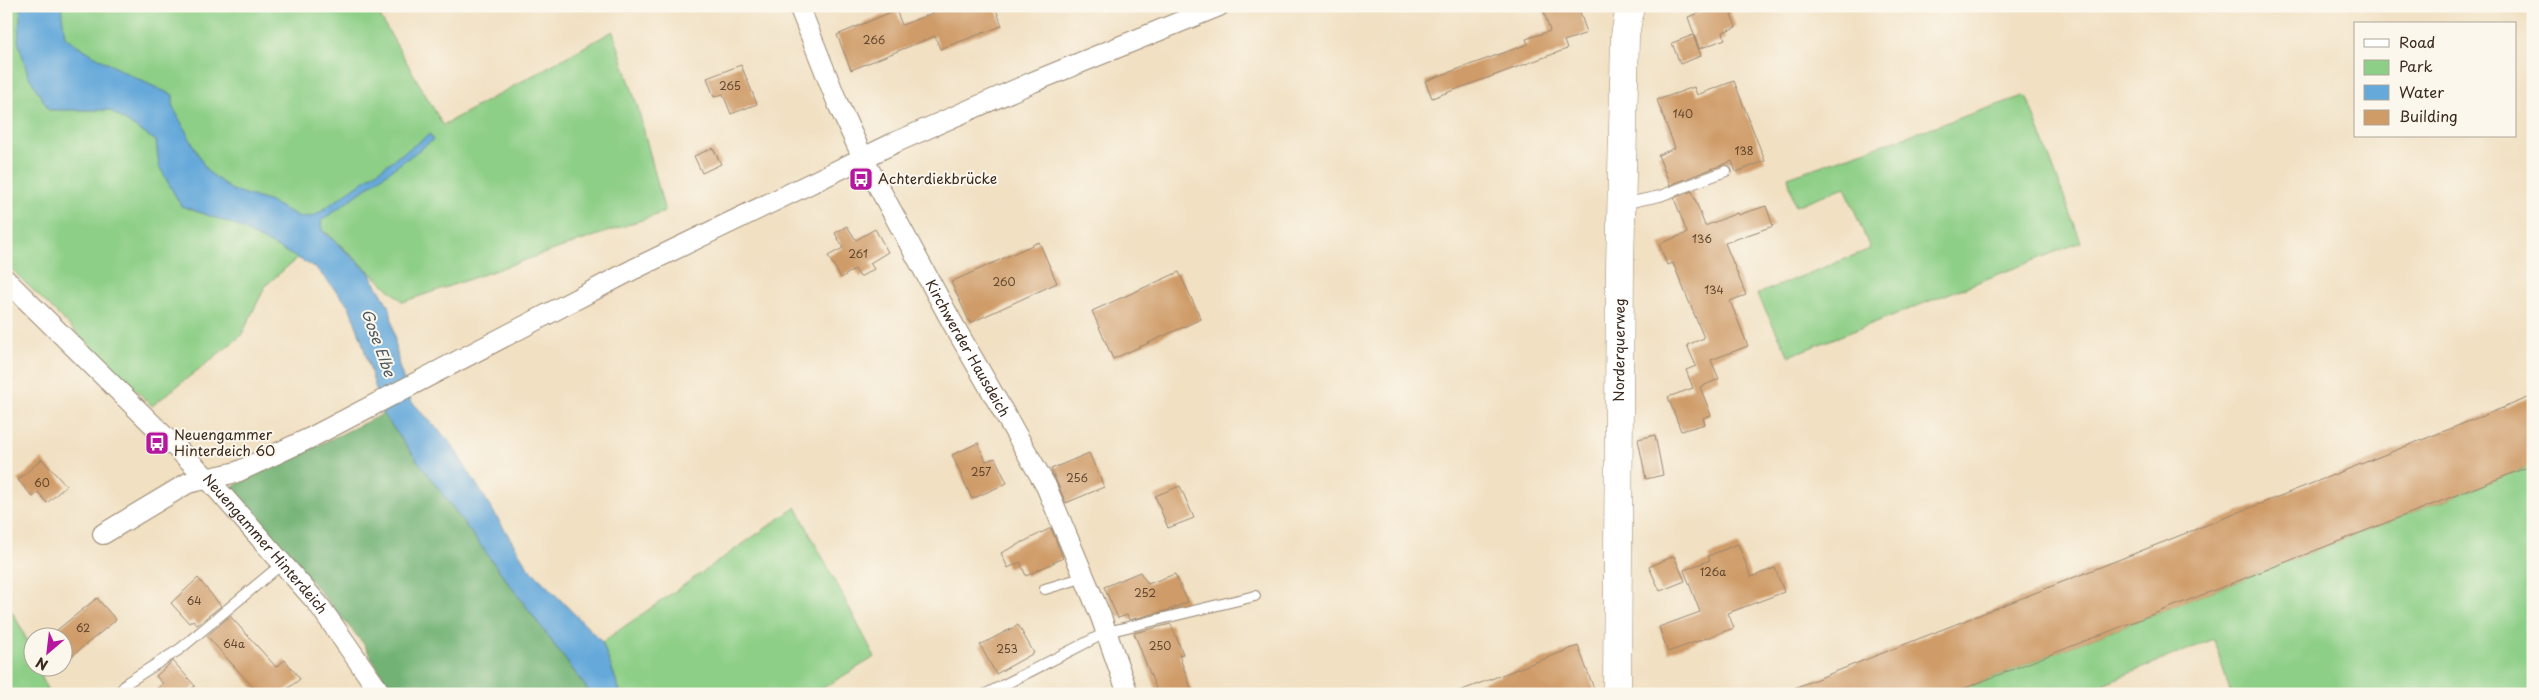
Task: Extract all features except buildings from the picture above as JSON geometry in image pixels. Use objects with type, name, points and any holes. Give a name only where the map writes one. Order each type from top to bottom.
[{"type":"street","name":"Kirchwerder Hausdeich","points":[[799,6],[864,160],[953,324],[1046,486],[1107,632],[1128,694]]},
{"type":"street","points":[[103,534],[188,483],[209,480],[254,464],[368,409],[634,269],[864,160],[894,143],[1033,82],[1219,6]]},
{"type":"street","name":"Norderquerweg","points":[[1617,694],[1621,204],[1625,36],[1630,6]]},
{"type":"street","name":"Neuengammer Hinterdeich","points":[[6,280],[209,480],[319,604],[382,694]]},
{"type":"lane","points":[[1621,204],[1660,196],[1726,171]]},
{"type":"lane","points":[[118,694],[128,682],[180,649],[283,563]]},
{"type":"lane","points":[[1045,589],[1085,577]]},
{"type":"lane","points":[[986,694],[1107,632],[1254,596]]},
{"type":"green space","points":[[6,6],[374,6],[443,125],[613,31],[638,108],[665,212],[403,302],[327,233],[266,285],[241,336],[152,406],[6,264]]},
{"type":"green space","points":[[2026,95],[2081,242],[1789,356],[1757,294],[1870,249],[1845,187],[1795,206],[1788,177]]},
{"type":"green space","points":[[383,414],[591,694],[393,694],[363,643],[232,487]]},
{"type":"green space","points":[[2533,465],[2533,694],[2231,694],[2214,639],[2078,694],[1950,694]]},
{"type":"green space","points":[[796,507],[875,657],[813,694],[621,694],[602,642]]},
{"type":"green space","points":[[6,602],[22,630],[22,678],[42,678],[49,694],[6,694]]},
{"type":"water","name":"Gose Elbe","points":[[21,6],[61,6],[65,37],[118,69],[173,95],[173,107],[207,171],[232,190],[268,201],[300,217],[314,216],[430,134],[433,140],[321,221],[322,230],[368,271],[390,308],[399,366],[411,401],[450,442],[528,567],[602,642],[621,694],[591,694],[383,414],[361,338],[349,306],[316,268],[233,224],[181,206],[159,166],[156,141],[109,110],[49,110],[28,75],[18,41]]},
{"type":"place","name":"Achterdiekbrücke","points":[[861,179]]},
{"type":"place","name":"Neuengammer Hinterdeich 60","points":[[157,443]]}]
